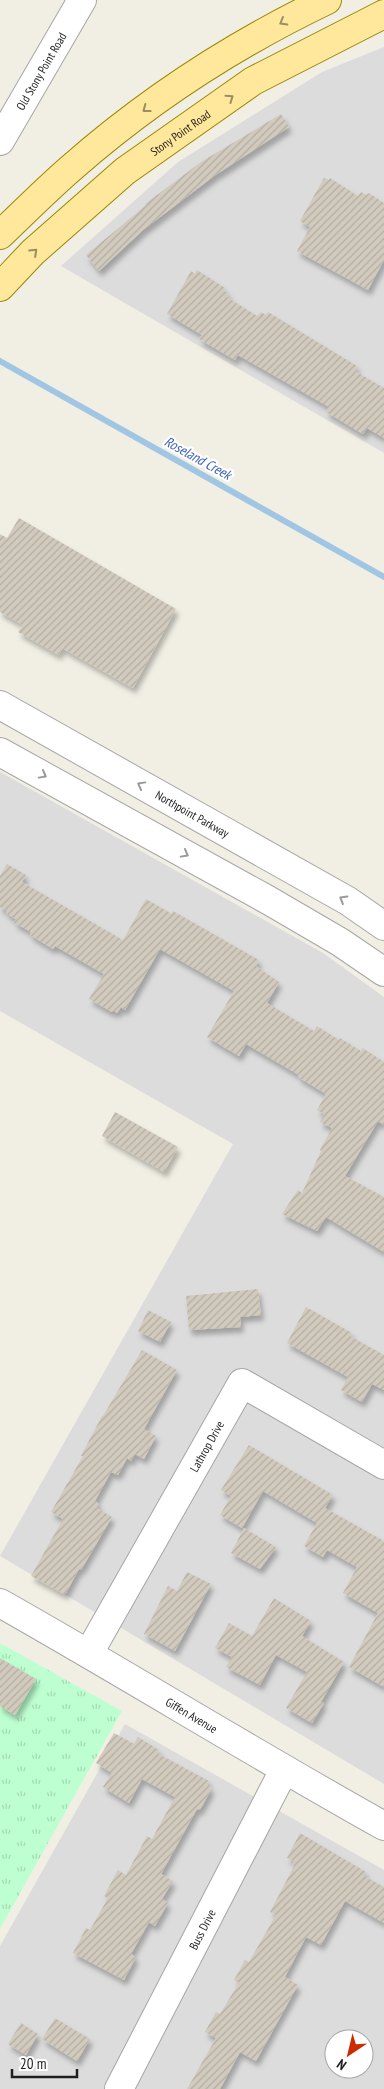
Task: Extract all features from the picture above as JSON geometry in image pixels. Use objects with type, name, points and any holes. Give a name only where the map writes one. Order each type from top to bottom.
[{"type":"main road","points":[[0,235],[70,169],[146,108],[208,66],[289,18],[327,0]]},
{"type":"main road","name":"Stony Point Road","points":[[0,287],[33,252],[125,171],[253,81],[384,14]]},
{"type":"street","name":"Old Stony Point Road","points":[[0,141],[82,0]]},
{"type":"street","name":"Northpoint Parkway","points":[[0,705],[339,896],[384,926]]},
{"type":"street","points":[[0,752],[268,900],[340,942],[384,972]]},
{"type":"street","name":"Lathrop Drive","points":[[89,1653],[242,1383],[384,1465]]},
{"type":"street","name":"Giffen Avenue","points":[[0,1603],[89,1653],[284,1770],[384,1826]]},
{"type":"street","name":"Buss Drive","points":[[119,2089],[284,1770]]},
{"type":"shaded area","points":[[384,47],[384,453],[61,266],[178,162],[322,72]]},
{"type":"shaded area","points":[[0,772],[323,953],[384,997],[384,1784],[0,1556],[233,1144],[0,1011]]},
{"type":"shaded area","points":[[125,1724],[384,1870],[384,2089],[0,2089],[0,1946]]},
{"type":"green space","points":[[0,1643],[122,1711],[0,1929]]},
{"type":"building","points":[[281,114],[289,127],[214,176],[143,230],[99,271],[86,255],[145,204],[201,162]]},
{"type":"building","points":[[324,178],[329,180],[330,178],[358,196],[361,192],[366,195],[369,193],[384,203],[384,260],[368,290],[297,251],[310,227],[300,221]]},
{"type":"building","points":[[197,270],[225,288],[223,290],[229,294],[227,297],[257,316],[261,312],[266,315],[268,312],[357,366],[355,371],[384,388],[384,438],[367,428],[363,434],[326,412],[329,407],[238,355],[235,360],[199,339],[202,335],[167,314],[191,271],[195,274]]},
{"type":"building","points":[[19,518],[176,609],[133,688],[62,648],[59,655],[18,632],[23,625],[0,612],[0,534],[7,538]]},
{"type":"building","points":[[7,864],[26,875],[22,882],[123,940],[146,899],[172,914],[173,911],[259,960],[256,966],[279,982],[267,1003],[314,1031],[317,1026],[361,1051],[363,1048],[384,1062],[384,1125],[378,1121],[345,1176],[384,1197],[384,1252],[326,1217],[317,1231],[282,1214],[298,1190],[302,1193],[320,1150],[332,1128],[320,1122],[324,1114],[317,1110],[326,1094],[298,1077],[299,1075],[246,1044],[239,1056],[207,1037],[234,991],[160,949],[125,1010],[121,1007],[117,1013],[113,1010],[112,1012],[89,999],[104,974],[55,946],[53,949],[30,935],[31,932],[13,922],[17,920],[0,907],[0,876]]},
{"type":"building","points":[[115,1112],[178,1147],[164,1172],[102,1136]]},
{"type":"building","points":[[258,1289],[261,1315],[240,1317],[241,1327],[189,1330],[186,1296]]},
{"type":"building","points":[[306,1307],[352,1333],[350,1336],[384,1355],[384,1390],[372,1384],[362,1402],[341,1390],[348,1377],[287,1343]]},
{"type":"building","points":[[148,1310],[171,1322],[160,1342],[138,1331]]},
{"type":"building","points":[[142,1350],[177,1370],[144,1429],[156,1436],[144,1459],[135,1454],[131,1461],[127,1458],[118,1475],[111,1472],[95,1501],[99,1504],[97,1508],[112,1517],[81,1570],[79,1569],[64,1594],[31,1576],[63,1519],[51,1512],[83,1456],[81,1456],[102,1416]]},
{"type":"building","points":[[249,1445],[333,1495],[325,1508],[384,1541],[384,1687],[349,1667],[378,1613],[343,1593],[357,1567],[327,1550],[323,1557],[304,1546],[317,1523],[263,1491],[242,1528],[220,1515],[231,1496],[221,1490]]},
{"type":"building","points":[[244,1528],[276,1547],[260,1569],[231,1553]]},
{"type":"building","points":[[187,1572],[211,1584],[175,1651],[144,1634],[168,1586],[177,1591]]},
{"type":"building","points":[[274,1598],[311,1621],[302,1636],[344,1662],[321,1702],[324,1703],[312,1723],[286,1708],[307,1672],[276,1655],[260,1685],[226,1667],[232,1657],[215,1648],[229,1623],[252,1636]]},
{"type":"building","points":[[0,1658],[36,1679],[15,1715],[0,1706]]},
{"type":"building","points":[[114,1733],[134,1744],[138,1737],[159,1750],[157,1753],[209,1781],[207,1786],[212,1788],[200,1810],[197,1809],[161,1874],[173,1881],[162,1899],[168,1903],[155,1926],[149,1922],[131,1954],[136,1957],[124,1980],[73,1953],[86,1928],[90,1930],[108,1898],[104,1896],[118,1870],[126,1875],[147,1836],[152,1839],[175,1797],[142,1779],[129,1803],[103,1787],[112,1773],[96,1763]]},
{"type":"building","points":[[300,1833],[366,1872],[364,1876],[384,1887],[384,1923],[345,1901],[321,1945],[306,1937],[285,1977],[298,1985],[256,2061],[240,2052],[220,2089],[187,2089],[216,2038],[205,2032],[216,2012],[220,2014],[239,1983],[234,1980],[245,1960],[249,1962],[276,1915],[270,1912],[294,1866],[292,1865],[294,1861],[287,1858]]},
{"type":"building","points":[[55,2018],[90,2039],[77,2061],[42,2039]]},
{"type":"building","points":[[21,2023],[38,2034],[26,2055],[8,2044]]},
{"type":"waterway","name":"Roseland Creek","points":[[0,361],[384,577]]}]
